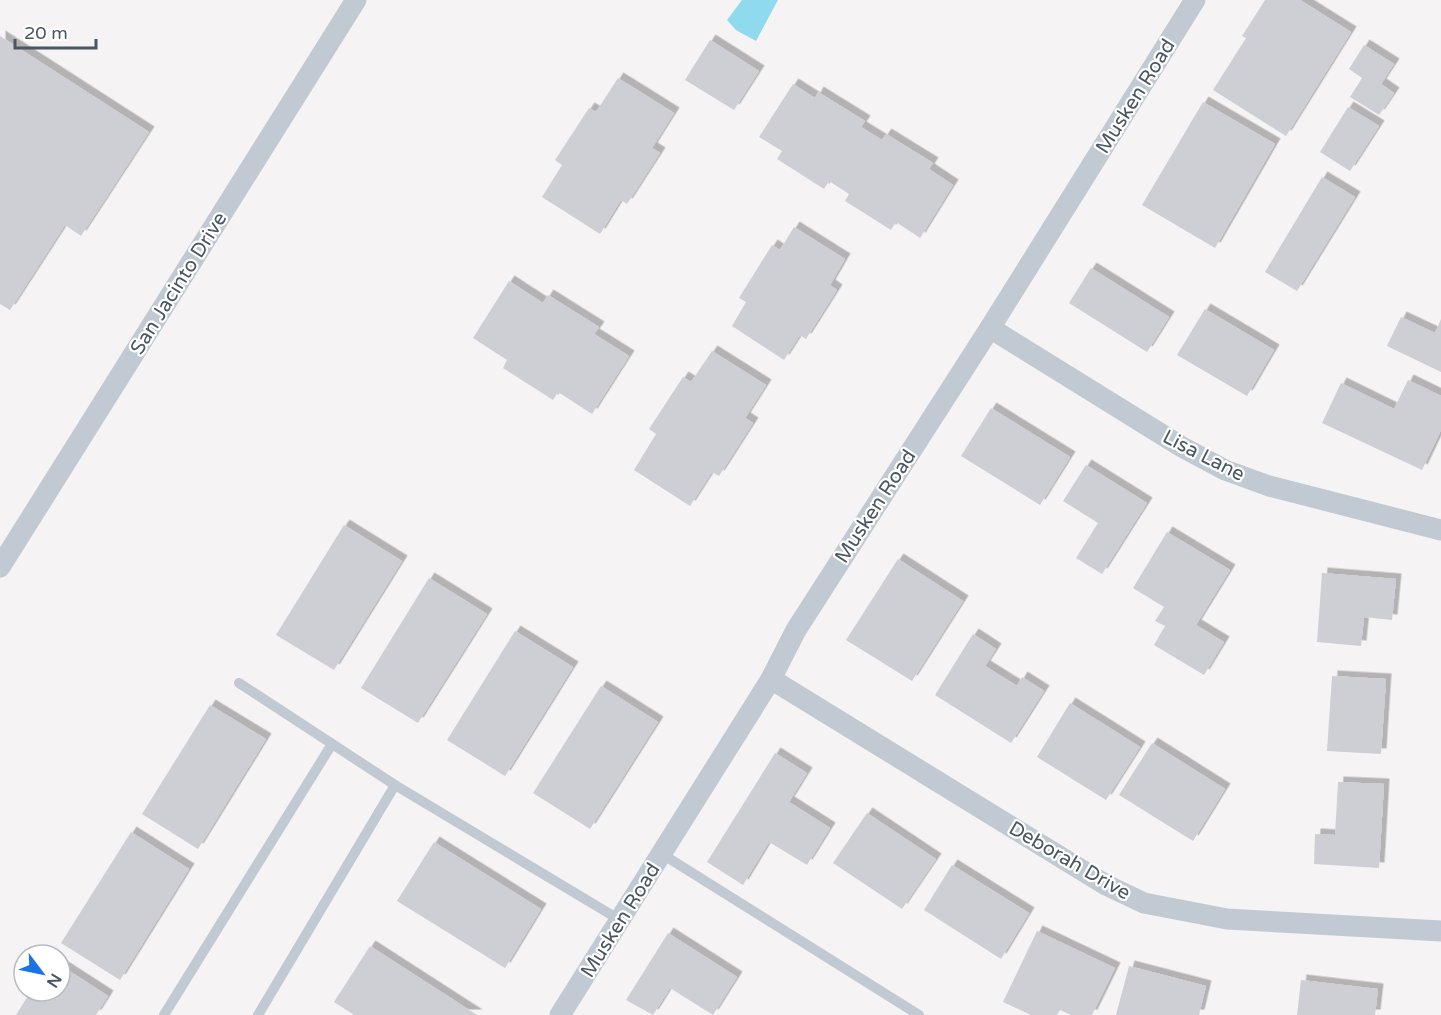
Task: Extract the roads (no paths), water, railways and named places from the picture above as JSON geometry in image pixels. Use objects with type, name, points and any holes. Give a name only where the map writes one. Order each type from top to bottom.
[{"type":"street","name":"San Jacinto Drive","points":[[0,567],[356,0]]},
{"type":"street","name":"Musken Road","points":[[560,1015],[771,679],[796,630],[990,328],[1195,0]]},
{"type":"street","name":"Lisa Lane","points":[[990,328],[1182,447],[1225,470],[1269,486],[1441,530]]},
{"type":"street","name":"Deborah Drive","points":[[771,679],[1106,885],[1144,903],[1227,919],[1441,931]]},
{"type":"lane","points":[[239,683],[395,785],[620,920]]},
{"type":"lane","points":[[164,1015],[332,744]]},
{"type":"lane","points":[[258,1015],[395,785]]},
{"type":"lane","points":[[662,854],[919,1015]]},
{"type":"water","points":[[742,0],[778,0],[756,41],[736,30],[727,20]]}]
